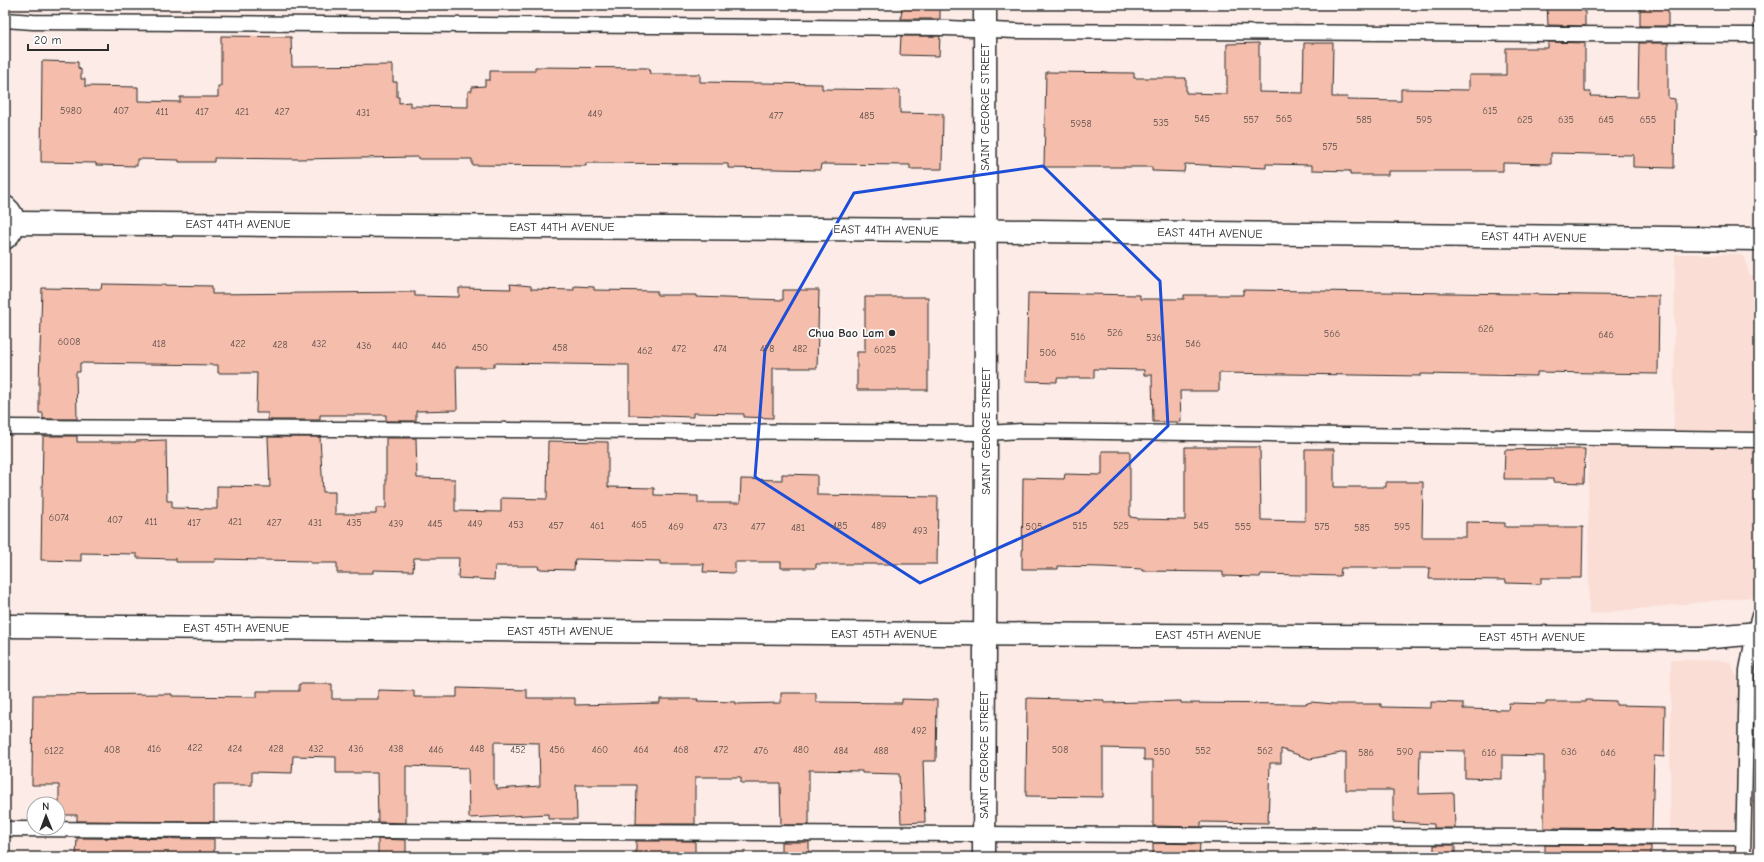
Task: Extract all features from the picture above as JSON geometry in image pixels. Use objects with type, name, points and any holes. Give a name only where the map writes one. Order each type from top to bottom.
[{"type":"street","name":"SAINT GEORGE STREET","points":[[984,857],[986,433],[985,5]]},
{"type":"street","name":"EAST 44TH AVENUE","points":[[8,223],[986,230],[1759,239]]},
{"type":"street","name":"EAST 45TH AVENUE","points":[[6,626],[1701,638],[1757,628]]},
{"type":"lane","points":[[5,20],[33,22],[1759,35]]},
{"type":"lane","points":[[5,427],[986,433],[1022,431],[1759,440]]},
{"type":"lane","points":[[1743,857],[1742,838],[1747,670],[1757,628]]},
{"type":"lane","points":[[5,829],[1742,838]]},
{"type":"highlighted area","points":[[1043,166],[1160,281],[1168,426],[1079,512],[920,583],[755,477],[765,350],[854,193]]},
{"type":"shaded area","points":[[1675,254],[1738,254],[1745,258],[1749,275],[1759,275],[1759,596],[1589,614],[1588,438],[1674,439]]},
{"type":"shaded area","points":[[1671,660],[1727,661],[1730,663],[1737,677],[1757,676],[1759,670],[1759,857],[1670,857]]},
{"type":"building","points":[[902,5],[940,5],[940,19],[901,19]]},
{"type":"building","points":[[1547,5],[1585,5],[1585,26],[1548,25]]},
{"type":"building","points":[[1640,5],[1668,5],[1668,26],[1640,26]]},
{"type":"building","points":[[221,36],[291,37],[292,66],[393,65],[393,82],[397,82],[397,97],[399,97],[399,103],[410,102],[410,106],[468,107],[468,91],[472,91],[472,87],[485,86],[485,80],[490,80],[490,71],[535,71],[535,67],[649,68],[650,74],[700,74],[700,82],[822,84],[822,89],[900,90],[900,113],[943,114],[942,169],[910,169],[910,165],[821,164],[820,170],[728,168],[728,164],[586,163],[586,166],[472,165],[472,159],[419,159],[419,157],[297,159],[214,158],[214,162],[179,162],[179,160],[137,159],[137,166],[96,165],[96,163],[41,162],[42,61],[78,62],[78,68],[81,69],[81,79],[85,79],[85,86],[138,87],[138,101],[180,102],[180,97],[218,97],[218,86],[221,86]]},
{"type":"building","points":[[901,36],[940,36],[939,56],[900,55]]},
{"type":"building","points":[[1548,42],[1585,43],[1585,92],[1591,92],[1590,96],[1638,97],[1639,43],[1668,43],[1668,98],[1675,99],[1674,168],[1633,167],[1633,155],[1551,153],[1551,164],[1503,163],[1503,171],[1388,171],[1388,175],[1350,175],[1350,171],[1312,170],[1312,165],[1266,164],[1266,168],[1185,164],[1184,172],[1152,171],[1152,167],[1044,167],[1046,72],[1134,73],[1134,78],[1186,78],[1186,93],[1227,94],[1227,44],[1259,43],[1259,92],[1303,93],[1304,43],[1333,43],[1332,97],[1348,97],[1347,100],[1401,101],[1401,89],[1469,90],[1469,75],[1506,75],[1506,48],[1548,48]]},
{"type":"building","points":[[102,284],[212,286],[212,294],[415,292],[415,296],[459,297],[459,288],[511,289],[510,284],[531,286],[531,289],[574,290],[574,286],[594,287],[594,290],[657,291],[657,295],[696,295],[696,297],[783,300],[783,290],[819,290],[817,368],[773,368],[773,418],[744,417],[744,414],[693,413],[693,417],[629,415],[629,365],[494,363],[494,367],[456,367],[457,410],[416,411],[416,421],[386,421],[386,415],[320,415],[320,420],[268,420],[268,413],[256,413],[257,373],[218,373],[218,365],[80,363],[80,372],[76,372],[77,419],[43,419],[43,413],[39,413],[42,288],[101,289]]},
{"type":"building","points":[[1243,290],[1659,296],[1658,374],[1537,372],[1537,376],[1421,374],[1421,376],[1219,373],[1219,391],[1180,391],[1181,422],[1153,422],[1152,375],[1144,375],[1144,370],[1094,369],[1094,378],[1057,378],[1057,382],[1026,381],[1028,293],[1140,295],[1140,299],[1184,299],[1184,295],[1243,295]]},
{"type":"building","name":"Chua Bao Lam","points":[[865,297],[928,297],[928,390],[857,390],[857,352],[865,352]]},
{"type":"building","points":[[43,436],[77,436],[77,442],[136,442],[166,440],[167,501],[172,501],[172,508],[217,509],[217,486],[270,487],[268,437],[320,437],[323,492],[335,492],[335,514],[376,514],[376,508],[386,508],[386,438],[416,438],[417,478],[455,479],[455,511],[501,512],[501,498],[547,499],[548,441],[608,442],[608,487],[654,488],[654,495],[698,496],[698,503],[740,503],[741,479],[782,480],[782,474],[817,475],[817,495],[938,497],[937,564],[816,564],[816,568],[781,568],[781,562],[735,562],[735,573],[703,572],[704,564],[660,564],[660,561],[575,559],[574,570],[538,569],[539,566],[495,566],[494,580],[458,578],[459,558],[414,558],[413,571],[373,570],[373,573],[337,573],[337,563],[215,559],[215,562],[176,562],[176,559],[137,558],[137,554],[81,553],[81,561],[41,560]]},
{"type":"building","points":[[1185,447],[1260,447],[1261,520],[1305,521],[1305,449],[1334,449],[1334,487],[1386,487],[1386,482],[1423,482],[1422,537],[1466,537],[1466,522],[1505,523],[1505,527],[1583,527],[1582,578],[1541,578],[1541,584],[1506,583],[1506,580],[1429,579],[1430,568],[1341,568],[1340,576],[1261,574],[1260,577],[1223,576],[1223,572],[1142,571],[1142,569],[1102,567],[1058,566],[1058,569],[1022,569],[1023,478],[1064,479],[1065,474],[1102,475],[1102,451],[1130,451],[1130,517],[1137,519],[1185,520]]},
{"type":"building","points":[[1585,449],[1584,483],[1553,482],[1553,479],[1504,479],[1505,450]]},
{"type":"building","points":[[299,684],[332,684],[332,699],[378,699],[378,690],[414,691],[414,697],[457,697],[457,688],[527,690],[527,698],[575,698],[575,705],[660,703],[660,699],[698,699],[697,701],[736,702],[736,704],[781,703],[781,693],[816,693],[816,702],[902,703],[902,699],[937,700],[936,761],[923,761],[925,822],[901,823],[899,774],[862,773],[862,771],[809,770],[809,825],[781,825],[780,783],[741,783],[741,777],[695,777],[695,824],[636,824],[637,785],[576,785],[577,819],[548,819],[548,814],[469,818],[468,768],[406,766],[406,823],[378,822],[377,773],[336,773],[336,757],[293,756],[292,773],[252,772],[252,785],[214,785],[214,822],[77,821],[77,815],[66,815],[66,796],[59,796],[59,785],[32,785],[33,695],[172,694],[172,696],[257,697],[257,691],[299,691]],"holes":[[[494,742],[539,743],[540,786],[497,789],[497,785],[494,785]]]},
{"type":"building","points":[[1027,698],[1104,700],[1104,703],[1181,701],[1181,703],[1305,704],[1311,702],[1334,704],[1381,704],[1381,707],[1431,708],[1431,702],[1463,703],[1463,709],[1508,710],[1509,703],[1546,704],[1546,702],[1586,702],[1586,700],[1616,701],[1616,705],[1665,706],[1664,757],[1654,756],[1652,829],[1544,828],[1544,756],[1502,755],[1502,779],[1465,778],[1465,751],[1420,750],[1419,794],[1454,793],[1455,828],[1434,828],[1434,824],[1393,822],[1393,790],[1346,790],[1346,752],[1310,759],[1281,749],[1281,763],[1270,763],[1268,823],[1201,822],[1201,827],[1153,826],[1153,760],[1144,760],[1144,749],[1103,748],[1103,797],[1026,796]]},
{"type":"building","points":[[77,838],[214,839],[214,857],[76,857]]},
{"type":"building","points":[[378,839],[406,840],[406,857],[378,857]]},
{"type":"building","points":[[636,841],[695,841],[695,857],[636,857]]},
{"type":"building","points":[[781,842],[809,842],[809,857],[781,857]]},
{"type":"building","points":[[1153,843],[1200,844],[1199,857],[1153,857]]},
{"type":"building","points":[[1434,845],[1455,845],[1455,857],[1434,857]]},
{"type":"building","points":[[1545,845],[1651,846],[1651,857],[1545,857]]},
{"type":"place","name":"Chua Bao Lam","points":[[892,333]]}]
